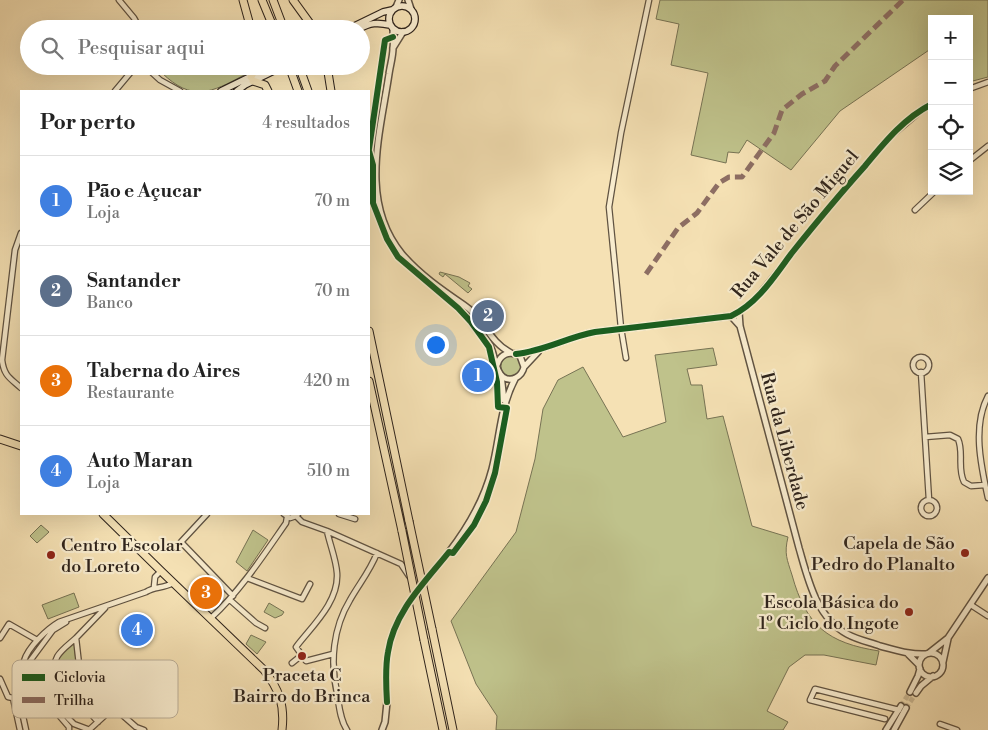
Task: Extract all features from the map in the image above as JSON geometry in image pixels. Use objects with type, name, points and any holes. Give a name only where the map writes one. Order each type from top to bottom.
[{"type":"main road","points":[[243,0],[249,20]]},
{"type":"main road","points":[[262,0],[270,20]]},
{"type":"main road","points":[[273,0],[281,20]]},
{"type":"main road","points":[[294,0],[308,20]]},
{"type":"main road","points":[[367,20],[404,5],[411,9],[416,21],[411,28],[403,32],[379,22],[370,23]]},
{"type":"main road","points":[[391,27],[389,17],[394,8]]},
{"type":"main road","points":[[238,90],[252,79],[253,75]]},
{"type":"main road","points":[[224,90],[259,75]]},
{"type":"main road","points":[[292,75],[298,90]]},
{"type":"main road","points":[[303,75],[308,90]]},
{"type":"main road","points":[[328,75],[331,90]]},
{"type":"main road","points":[[252,79],[264,85],[267,90]]},
{"type":"main road","points":[[370,336],[453,730]]},
{"type":"main road","points":[[370,386],[443,730]]},
{"type":"main road","points":[[0,439],[20,446]]},
{"type":"main road","points":[[104,515],[264,670],[272,680],[280,696],[282,730]]},
{"type":"street","points":[[119,0],[135,20]]},
{"type":"street","points":[[394,8],[399,0]]},
{"type":"street","points":[[408,0],[411,9]]},
{"type":"street","points":[[626,358],[621,328],[610,207],[622,133],[649,0]]},
{"type":"street","points":[[382,730],[385,722],[387,702],[387,660],[390,640],[406,607],[449,552],[476,512],[492,468],[504,402],[515,379],[521,374],[524,367],[522,359],[496,344],[477,317],[464,305],[415,268],[401,253],[386,229],[380,215],[376,189],[376,162],[393,48],[391,27]]},
{"type":"street","points":[[393,48],[403,32]]},
{"type":"street","points":[[115,90],[128,75]]},
{"type":"street","points":[[155,75],[160,80],[178,90]]},
{"type":"street","points":[[973,88],[988,82]]},
{"type":"street","name":"Rua Vale de São Miguel","points":[[514,353],[538,351],[575,336],[621,328],[731,316],[739,312],[756,298],[834,201],[890,137],[930,105]]},
{"type":"street","points":[[973,158],[988,146]]},
{"type":"street","points":[[916,210],[931,195]]},
{"type":"street","points":[[20,236],[15,250],[2,360],[6,376],[20,387]]},
{"type":"street","points":[[15,250],[20,252]]},
{"type":"street","points":[[455,300],[486,338],[494,354],[501,375],[504,402]]},
{"type":"street","name":"Rua da Liberdade","points":[[739,312],[740,326],[804,563],[820,607],[838,628],[859,640],[908,654],[927,654]]},
{"type":"street","name":"Rua da Liberdade","points":[[731,316],[740,326]]},
{"type":"street","name":"Rua Vale de São Miguel","points":[[524,367],[538,351]]},
{"type":"street","points":[[497,365],[500,358],[507,353],[514,353]]},
{"type":"street","points":[[921,372],[929,500]]},
{"type":"street","points":[[501,375],[507,379],[515,379]]},
{"type":"street","points":[[988,396],[979,422],[981,458],[988,498]]},
{"type":"street","points":[[925,437],[950,435],[958,439],[961,447],[961,473],[964,482],[971,486],[985,485]]},
{"type":"street","points":[[206,515],[180,542],[231,598],[256,623],[265,628]]},
{"type":"street","points":[[211,618],[247,578],[286,523],[286,515],[297,515],[302,522],[401,564],[419,589]]},
{"type":"street","points":[[342,515],[355,519]]},
{"type":"street","points":[[327,531],[337,573],[336,587],[329,604],[296,647],[306,661],[333,654]]},
{"type":"street","points":[[348,730],[343,721],[334,683],[333,654],[342,615],[372,567],[377,553]]},
{"type":"street","points":[[154,587],[156,577],[161,571]]},
{"type":"street","points":[[247,578],[302,598],[310,584]]},
{"type":"street","points":[[948,638],[921,659],[913,692],[939,673],[948,638],[988,578]]},
{"type":"street","points":[[24,660],[37,640],[50,627],[59,622],[106,607],[146,592],[154,587],[164,588],[173,583]]},
{"type":"street","points":[[970,604],[988,616]]},
{"type":"street","points":[[56,660],[106,607]]},
{"type":"street","points":[[31,660],[53,630],[70,620]]},
{"type":"street","points":[[0,638],[9,624],[37,640]]},
{"type":"street","points":[[76,638],[79,660]]},
{"type":"street","name":"Rua da Liberdade","points":[[908,654],[919,666]]},
{"type":"street","points":[[927,654],[939,656],[942,663]]},
{"type":"street","points":[[292,663],[302,655]]},
{"type":"street","points":[[919,666],[925,675],[933,676]]},
{"type":"street","points":[[0,679],[8,697],[12,698]]},
{"type":"street","points":[[885,719],[810,700],[815,689],[902,708]]},
{"type":"street","points":[[886,730],[902,708]]},
{"type":"street","points":[[894,730],[902,708]]},
{"type":"street","points":[[61,718],[69,727],[69,730]]},
{"type":"street","points":[[69,718],[74,724],[89,730],[102,718]]},
{"type":"street","points":[[95,718],[98,722]]},
{"type":"street","points":[[125,718],[136,727],[144,730]]},
{"type":"street","points":[[940,724],[958,730]]},
{"type":"green space","points":[[660,0],[988,0],[988,77],[973,81],[973,15],[928,15],[928,51],[840,111],[791,170],[747,140],[739,153],[728,152],[726,163],[691,155],[708,73],[671,65],[679,24],[656,19]]},
{"type":"green space","points":[[164,75],[244,75],[211,90],[189,90],[173,82]]},
{"type":"green space","points":[[440,272],[459,277],[470,283],[468,286],[472,289],[468,293],[445,274],[443,277],[439,274]]},
{"type":"green space","points":[[713,348],[717,365],[687,369],[691,385],[702,385],[707,419],[723,416],[752,526],[788,537],[786,552],[789,565],[798,593],[812,619],[833,637],[861,648],[879,651],[876,665],[824,655],[805,655],[789,667],[767,711],[788,722],[783,730],[496,730],[497,716],[476,684],[451,621],[516,532],[535,459],[543,409],[558,380],[583,367],[623,437],[666,422],[655,355]]},
{"type":"green space","points":[[511,356],[518,359],[521,366],[518,373],[511,376],[504,373],[501,366],[504,359]]},
{"type":"green space","points":[[41,525],[49,532],[37,543],[30,536]]},
{"type":"green space","points":[[253,530],[268,540],[247,571],[236,562]]},
{"type":"green space","points":[[74,593],[79,607],[48,619],[42,605]]},
{"type":"green space","points":[[269,603],[284,612],[282,615],[275,618],[264,612]]},
{"type":"green space","points":[[251,635],[266,642],[257,654],[246,644]]},
{"type":"green space","points":[[74,642],[76,660],[57,660]]},
{"type":"tunnel","points":[[901,706],[910,692]]},
{"type":"tunnel","points":[[906,708],[916,693]]},
{"type":"marked path","points":[[646,274],[678,228],[697,213],[719,183],[729,177],[742,177],[774,133],[782,110],[802,94],[825,81],[835,66],[903,0]]},
{"type":"cycle path","points":[[370,142],[385,40],[393,37]]},
{"type":"cycle path","points":[[516,354],[536,350],[595,332],[731,316],[740,311],[757,297],[771,281],[818,221],[887,140],[912,116],[930,105]]},
{"type":"cycle path","points":[[370,154],[373,165],[373,203],[387,239],[398,257],[458,308],[489,347],[497,382],[498,407],[507,408],[495,473],[486,501],[474,525],[453,553],[449,552],[412,598],[391,637],[387,658],[387,702]]},
{"type":"place","name":"Santander","points":[[488,316]]},
{"type":"place","name":"Pão e Açucar","points":[[478,376]]},
{"type":"place","name":"Capela de São Pedro do Planalto","points":[[965,553]]},
{"type":"place","name":"Centro Escolar do Loreto","points":[[51,555]]},
{"type":"place","name":"Taberna do Aires","points":[[206,593]]},
{"type":"place","name":"Escola Básica do 1º Ciclo do Ingote","points":[[909,612]]},
{"type":"place","name":"Auto Maran","points":[[137,630]]},
{"type":"place","name":"Praceta C Bairro do Brinca","points":[[302,656]]}]
